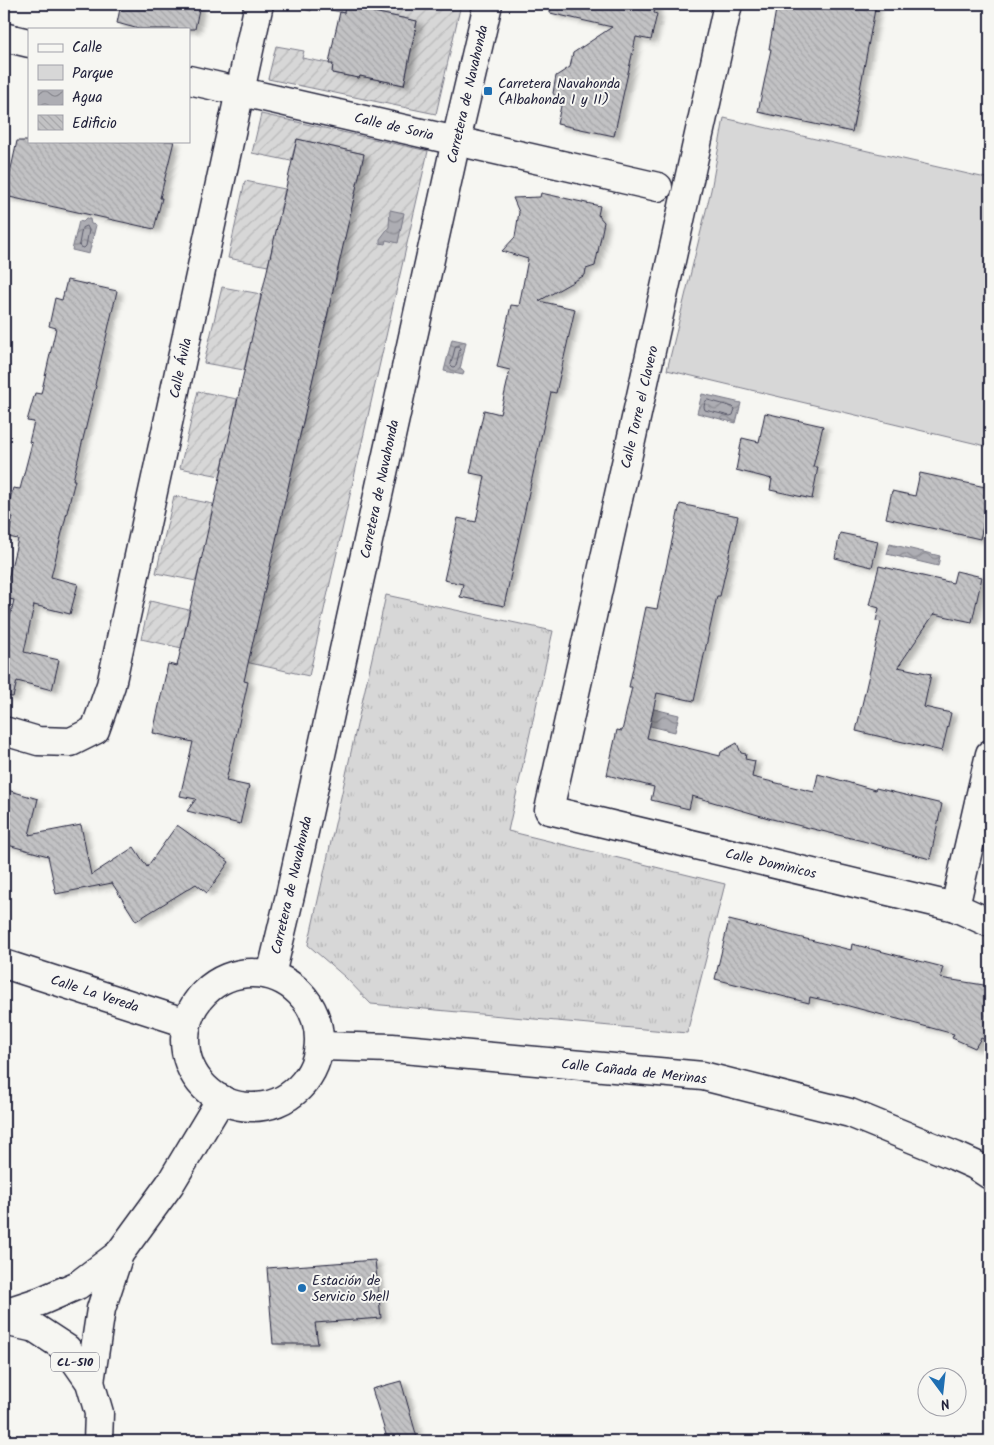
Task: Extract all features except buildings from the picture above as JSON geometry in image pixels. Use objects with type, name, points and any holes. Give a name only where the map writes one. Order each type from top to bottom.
[{"type":"street","name":"Calle Ávila","points":[[4,731],[38,741],[70,742],[95,730],[111,685],[259,4]]},
{"type":"street","name":"Carretera de Navahonda","points":[[271,975],[488,4]]},
{"type":"street","name":"Calle Torre el Clavero","points":[[549,810],[728,4]]},
{"type":"street","points":[[4,37],[28,43]]},
{"type":"street","name":"Calle de Soria","points":[[190,80],[658,187]]},
{"type":"street","points":[[955,907],[990,754]]},
{"type":"street","name":"Calle Dominicos","points":[[549,810],[955,907],[990,923]]},
{"type":"street","name":"Calle La Vereda","points":[[4,964],[187,1023]]},
{"type":"street","points":[[244,973],[271,975],[300,991],[317,1018],[320,1046],[310,1076],[300,1088],[276,1102],[248,1107],[221,1099],[203,1086],[191,1067],[185,1045],[187,1023],[199,999],[219,981],[244,973]]},
{"type":"street","name":"Calle Cañada de Merinas","points":[[320,1046],[392,1048],[703,1076],[850,1113],[955,1156],[975,1165],[990,1175]]},
{"type":"street","points":[[4,1313],[41,1301],[78,1285],[119,1254],[170,1184],[221,1099]]},
{"type":"street","points":[[90,1382],[101,1310],[119,1254]]},
{"type":"street","name":"CL-510","points":[[4,1322],[35,1328],[67,1349],[90,1382],[99,1413],[117,1441]]},
{"type":"street","name":"CL-510","points":[[98,1441],[99,1413]]},
{"type":"green space","points":[[285,4],[461,4],[436,114],[268,79],[276,46],[304,51],[302,58],[333,64],[332,73],[359,78],[360,76],[404,85],[417,21],[373,12],[373,10],[344,13],[313,6],[311,11]]},
{"type":"green space","points":[[261,114],[428,151],[309,676],[141,639],[150,601],[189,610],[185,631],[197,634],[201,559],[196,581],[156,573],[174,496],[213,504],[209,526],[265,539],[287,491],[292,470],[225,454],[220,476],[180,468],[198,391],[237,399],[233,421],[300,436],[305,414],[294,412],[301,383],[311,386],[316,363],[249,348],[244,370],[204,363],[222,287],[261,294],[257,316],[324,331],[329,310],[318,307],[325,279],[336,281],[340,259],[273,244],[268,266],[228,258],[245,181],[285,189],[280,211],[347,226],[364,154],[297,139],[291,161],[252,153]]},
{"type":"green space","points":[[724,118],[990,179],[990,447],[667,370],[711,190]]},
{"type":"green space","points":[[386,595],[553,631],[508,831],[725,884],[687,1033],[371,1004],[345,977],[308,945]]},
{"type":"water","points":[[390,210],[404,213],[398,243],[386,240],[385,244],[380,243],[380,239],[389,227]]},
{"type":"water","points":[[86,219],[90,219],[91,224],[96,225],[89,254],[72,250],[79,221],[83,222]]},
{"type":"water","points":[[452,339],[466,342],[460,369],[464,371],[463,375],[444,371]]},
{"type":"water","points":[[702,394],[741,403],[736,423],[697,413]]},
{"type":"water","points":[[890,544],[940,556],[938,566],[887,554]]},
{"type":"water","points":[[650,708],[679,715],[675,732],[646,725]]},
{"type":"place","name":"Carretera Navahonda (Albahonda I y II)","points":[[488,91]]},
{"type":"place","name":"Estación de Servicio Shell","points":[[302,1288]]}]
